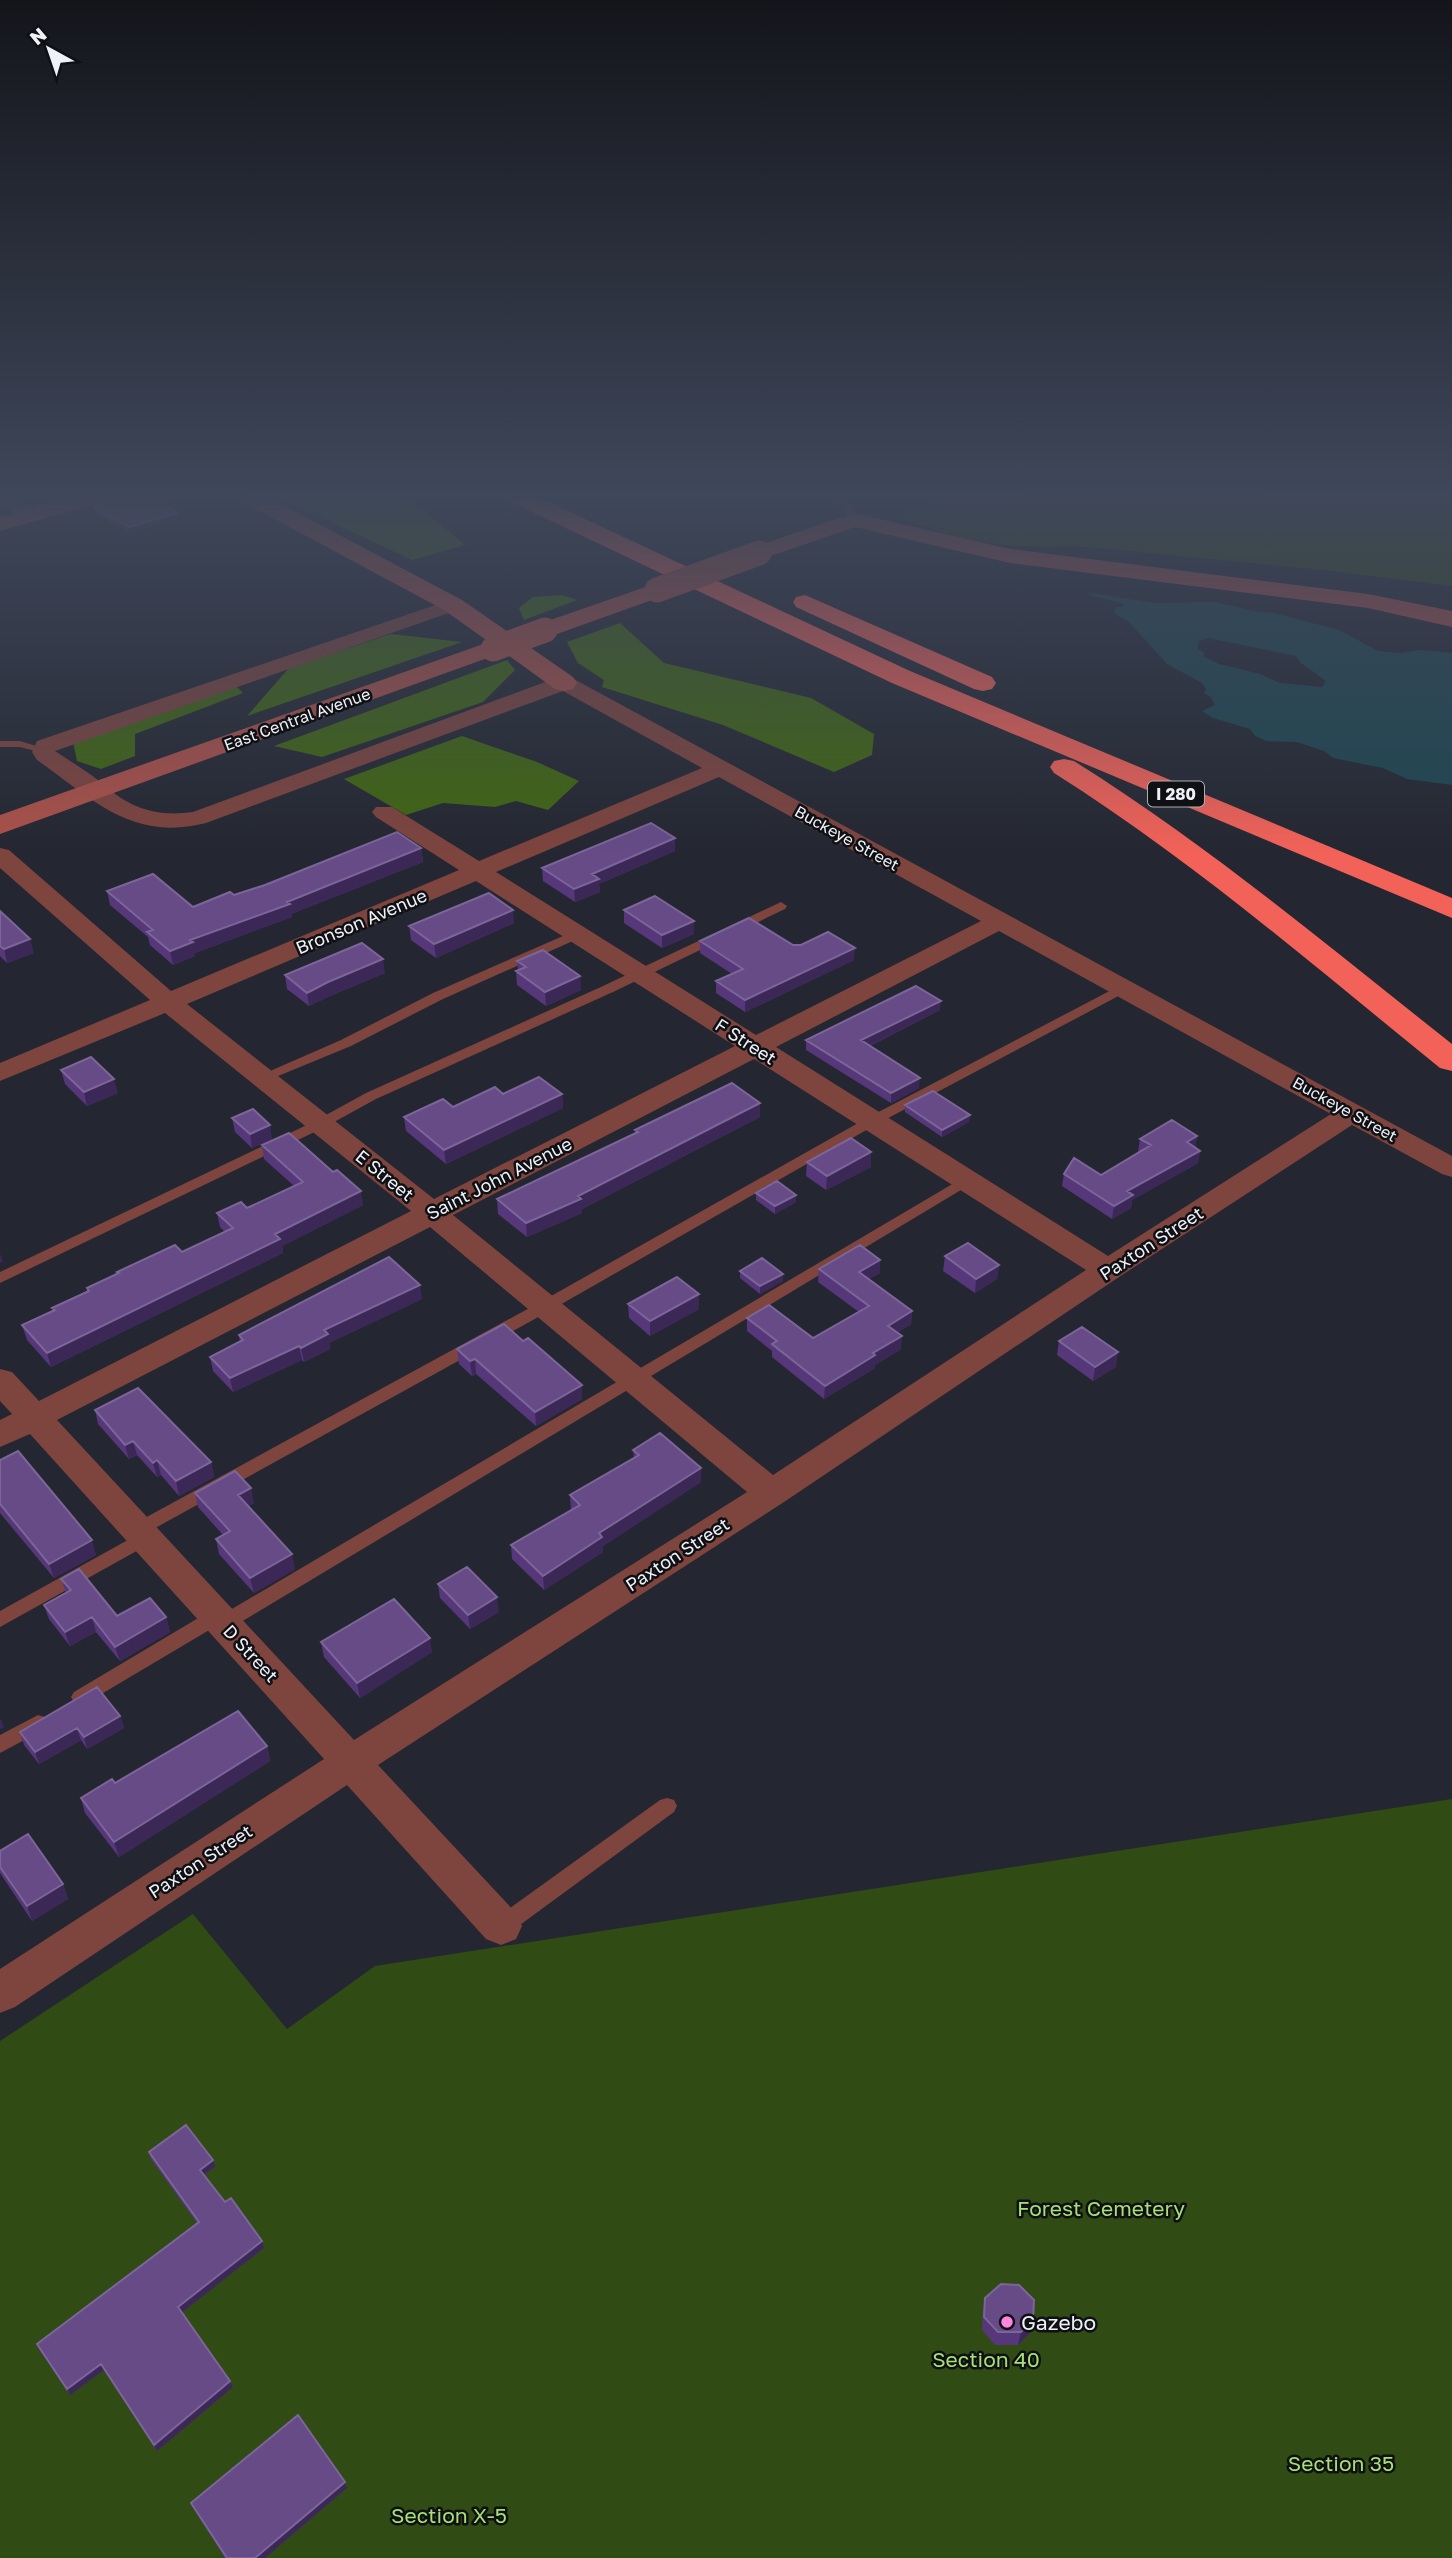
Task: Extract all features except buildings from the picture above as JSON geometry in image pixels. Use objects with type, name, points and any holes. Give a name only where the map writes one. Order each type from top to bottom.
[{"type":"highway","name":"I 280","points":[[770,615],[901,677],[1452,909]]},
{"type":"highway","points":[[835,615],[1007,694]]},
{"type":"highway","points":[[901,677],[916,694],[1049,758],[1108,793],[1176,840],[1452,1061]]},
{"type":"highway","points":[[1079,726],[1140,751]]},
{"type":"highway","points":[[1299,817],[1452,880]]},
{"type":"street","points":[[423,615],[53,742],[43,750],[45,755],[126,814],[166,822],[198,818],[564,683]]},
{"type":"street","name":"Buckeye Street","points":[[468,615],[564,683],[1452,1168]]},
{"type":"street","name":"East Central Avenue","points":[[0,825],[586,615]]},
{"type":"street","name":"Bronson Avenue","points":[[0,1073],[721,768]]},
{"type":"street","name":"F Street","points":[[384,812],[480,870],[1108,1270]]},
{"type":"street","name":"E Street","points":[[0,855],[168,1002],[432,1213],[772,1493]]},
{"type":"street","name":"Saint John Avenue","points":[[0,1435],[998,922]]},
{"type":"street","name":"Paxton Street","points":[[0,1993],[351,1762],[772,1493],[1108,1270],[1352,1113]]},
{"type":"street","name":"D Street","points":[[0,1380],[501,1926]]},
{"type":"lane","points":[[0,744],[20,744],[43,750]]},
{"type":"lane","points":[[0,1278],[320,1124],[371,1096],[642,974],[781,906]]},
{"type":"lane","points":[[261,1078],[346,1043],[438,996],[579,933]]},
{"type":"lane","points":[[0,1620],[141,1534],[544,1305],[872,1121],[1121,989]]},
{"type":"lane","points":[[0,1745],[634,1379],[966,1181]]},
{"type":"lane","points":[[501,1926],[667,1806]]},
{"type":"green space","points":[[522,615],[536,615],[524,620]]},
{"type":"green space","points":[[620,623],[664,663],[811,698],[874,734],[872,755],[834,772],[723,725],[602,687],[604,680],[578,663],[567,642]]},
{"type":"green space","points":[[391,634],[462,642],[247,716],[289,668]]},
{"type":"green space","points":[[507,660],[515,670],[483,702],[322,757],[274,746]]},
{"type":"green space","points":[[236,686],[243,693],[135,734],[135,756],[101,769],[77,761],[73,742]]},
{"type":"green space","points":[[462,736],[537,762],[579,781],[548,810],[516,801],[495,807],[443,803],[406,815],[344,779]]},
{"type":"green space","name":"Forest Cemetery","points":[[1452,1799],[1452,2558],[0,2558],[0,2041],[193,1914],[287,2029],[375,1966]]},
{"type":"water","points":[[1117,615],[1283,615],[1339,630],[1378,651],[1400,653],[1421,650],[1452,653],[1452,785],[1407,779],[1383,768],[1333,758],[1324,751],[1297,742],[1266,741],[1255,736],[1250,729],[1213,718],[1202,711],[1215,705],[1211,697],[1204,693],[1206,689],[1202,683],[1167,664],[1129,622]],"holes":[[[1208,638],[1296,656],[1301,663],[1326,681],[1322,687],[1280,683],[1260,674],[1219,664],[1203,656],[1204,653],[1198,649],[1199,641]]]},
{"type":"place","name":"Gazebo","points":[[1007,2322]]},
{"type":"park label","name":"Section 40","points":[[986,2359]]},
{"type":"park label","name":"Section 35","points":[[1341,2463]]},
{"type":"park label","name":"Section X-5","points":[[449,2515]]}]
